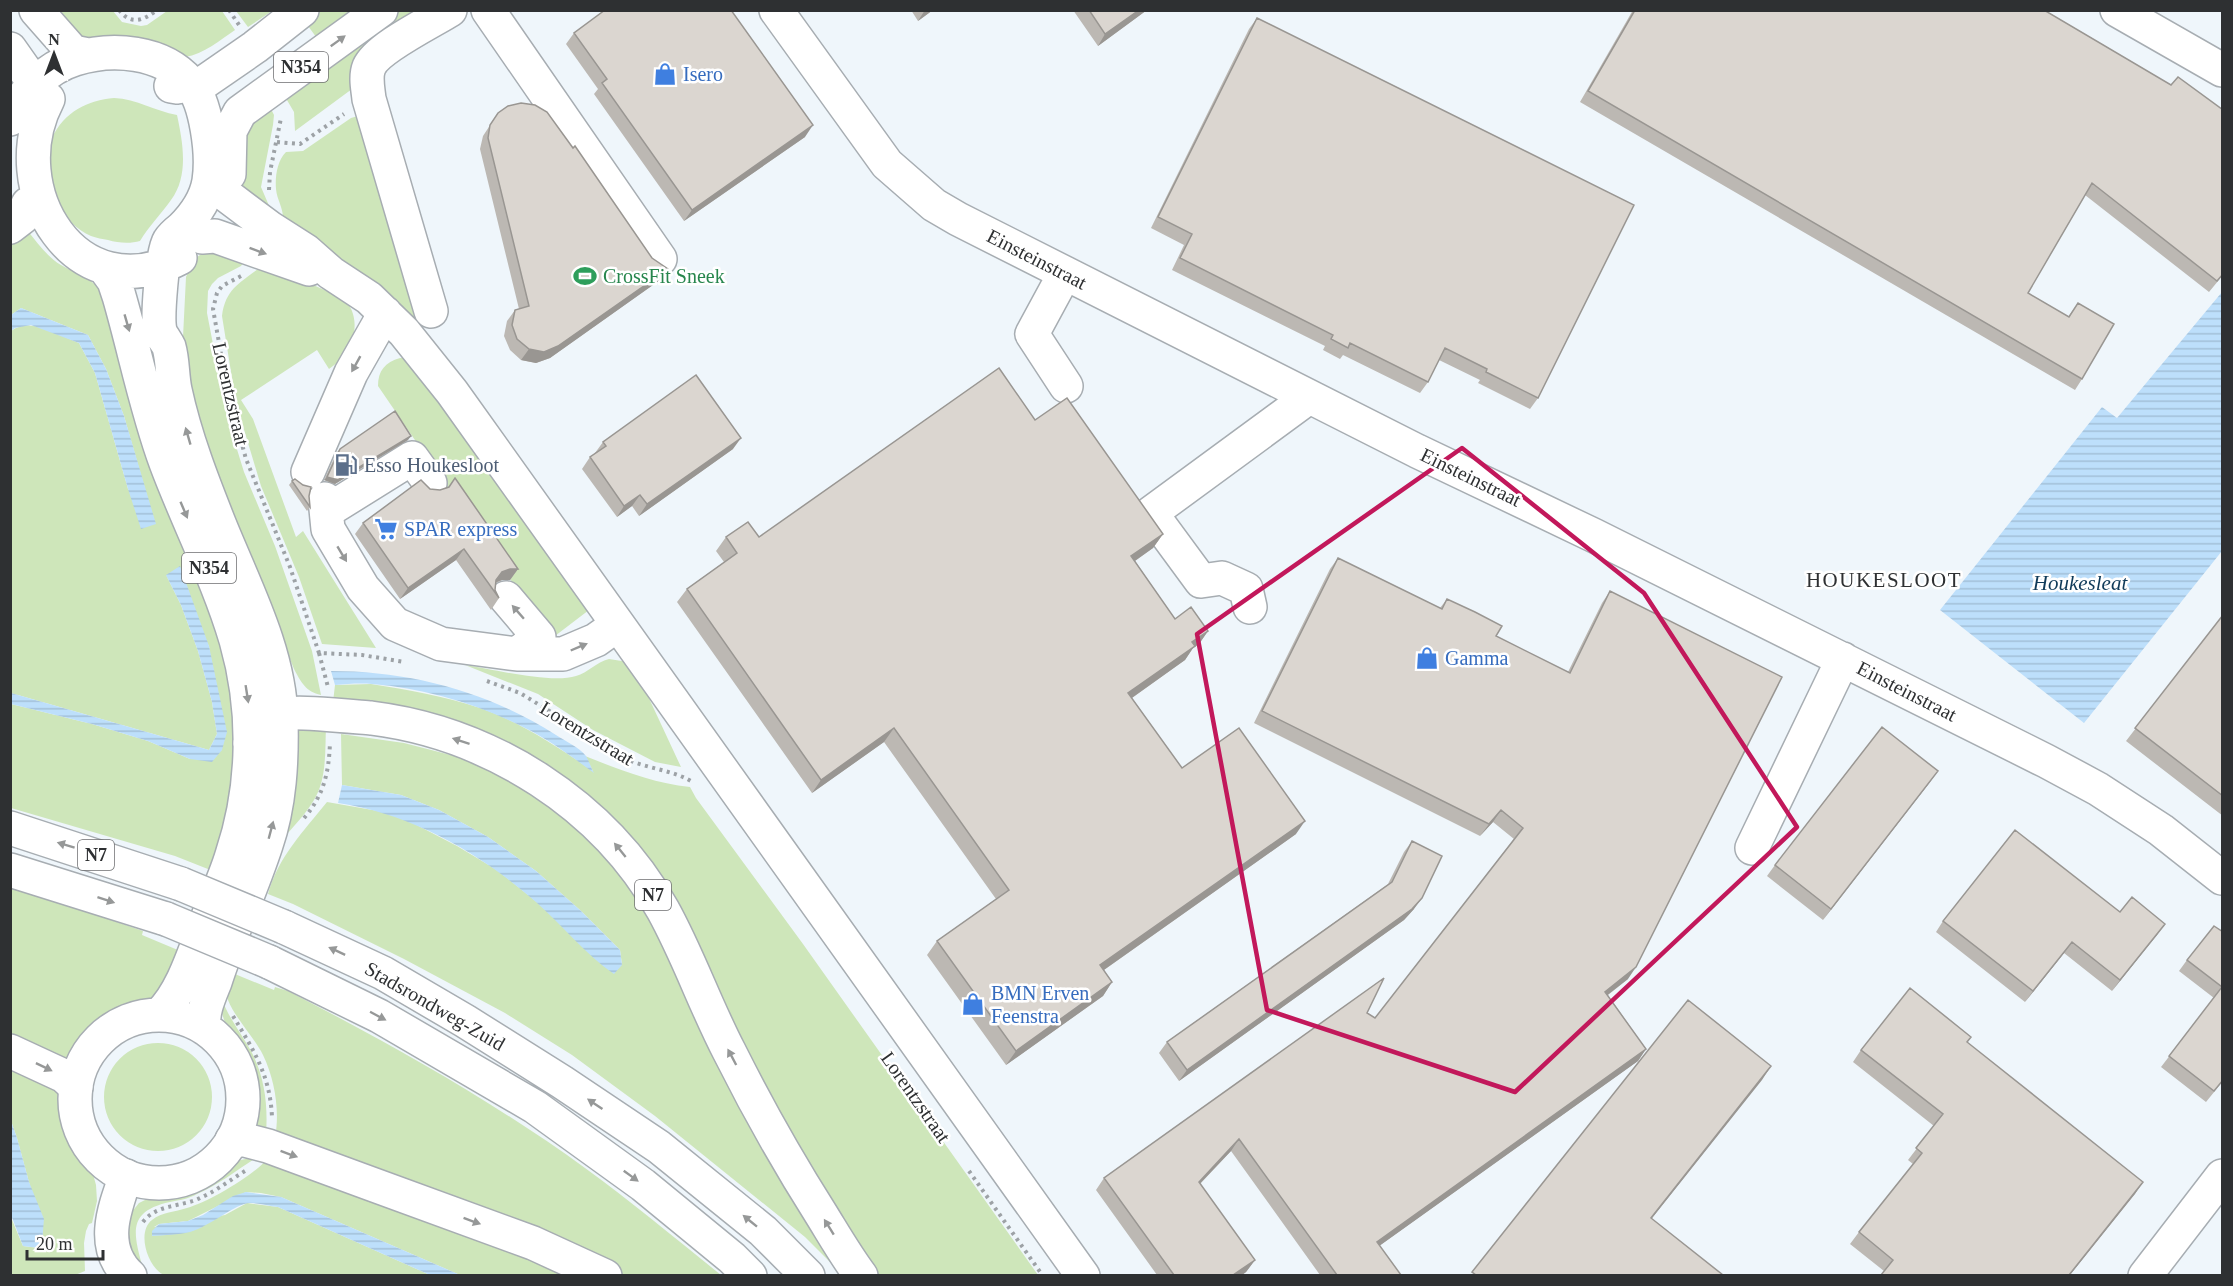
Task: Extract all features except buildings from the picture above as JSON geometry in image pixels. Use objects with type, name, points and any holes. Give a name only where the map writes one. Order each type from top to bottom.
[{"type":"main road","points":[[36,10],[73,51],[88,55]]},
{"type":"main road","name":"N354","points":[[21,102],[61,88],[90,74],[123,72],[177,87],[188,68],[215,54],[278,10]]},
{"type":"main road","name":"N354","points":[[21,102],[57,67],[88,55],[123,53],[141,55],[183,77],[203,83],[255,47],[302,10]]},
{"type":"main road","name":"N354","points":[[21,102],[29,125],[20,156],[19,215],[36,220],[58,247],[81,261],[106,270],[138,271],[181,254],[216,217],[217,189],[230,131],[240,112],[381,10]]},
{"type":"main road","points":[[431,311],[368,88],[370,65],[382,51],[450,10]]},
{"type":"main road","points":[[488,10],[660,259]]},
{"type":"main road","name":"Einsteinstraat","points":[[776,10],[887,164],[934,205],[1309,397],[1843,659],[2098,789],[2161,830],[2223,878]]},
{"type":"main road","points":[[2117,10],[2223,70]]},
{"type":"main road","points":[[10,49],[29,76],[21,102]]},
{"type":"main road","name":"N354","points":[[183,77],[200,104],[217,189]]},
{"type":"main road","name":"N354","points":[[181,254],[167,243],[217,189]]},
{"type":"main road","name":"Lorentzstraat","points":[[217,189],[306,251],[331,273],[369,298],[404,332],[452,392],[1083,1275]]},
{"type":"main road","name":"Lorentzstraat","points":[[181,254],[215,236],[298,267],[331,273]]},
{"type":"main road","name":"N354","points":[[181,254],[160,331],[169,347],[174,388],[195,461],[262,627],[272,661],[281,714],[281,754],[276,810],[264,850],[209,997],[203,1017],[204,1028]]},
{"type":"main road","name":"N354","points":[[106,270],[114,280],[164,459],[214,579],[236,640],[248,698],[250,742],[248,783],[233,854],[171,1004],[159,1015]]},
{"type":"main road","points":[[1065,273],[1032,334],[1066,386]]},
{"type":"main road","points":[[308,472],[351,373],[385,313]]},
{"type":"main road","points":[[1250,607],[1246,589],[1222,578],[1201,581],[1151,513],[1309,397]]},
{"type":"main road","points":[[430,483],[412,458],[326,505],[328,529],[363,588],[395,624],[441,644],[517,654],[563,654],[596,640],[617,625]]},
{"type":"main road","points":[[506,598],[539,637],[517,654]]},
{"type":"main road","points":[[1752,848],[1843,659]]},
{"type":"main road","points":[[250,742],[281,714]]},
{"type":"main road","name":"N7","points":[[281,714],[386,720],[464,742],[500,757],[534,776],[588,817],[616,844],[661,907],[680,941],[728,1050],[782,1150],[861,1275]]},
{"type":"main road","name":"Stadsrondweg-Zuid","points":[[10,828],[181,884],[284,927],[383,973],[562,1082],[659,1147],[763,1231],[808,1275]]},
{"type":"main road","name":"Stadsrondweg-Zuid","points":[[10,870],[166,919],[269,962],[379,1016],[535,1107],[643,1185],[750,1275]]},
{"type":"main road","points":[[144,1016],[182,1018],[204,1028],[223,1045],[240,1078],[241,1116],[232,1140],[217,1159],[197,1174],[185,1179],[160,1183],[126,1176],[101,1160],[85,1139],[76,1114],[76,1087],[85,1059],[104,1035],[144,1016]]},
{"type":"main road","points":[[10,1051],[64,1076],[76,1087]]},
{"type":"main road","points":[[232,1140],[245,1140],[268,1146],[533,1243],[605,1275]]},
{"type":"main road","points":[[117,1272],[111,1220],[126,1176]]},
{"type":"main road","points":[[2145,1275],[2223,1176]]},
{"type":"path","points":[[119,10],[128,19],[141,21],[158,10]]},
{"type":"path","points":[[277,142],[300,144],[352,108],[368,88]]},
{"type":"path","name":"Lorentzstraat","points":[[259,251],[251,268],[222,286],[217,293],[213,309],[228,393],[246,459],[286,558],[319,653],[362,655],[405,662]]},
{"type":"path","name":"Lorentzstraat","points":[[483,680],[520,693],[631,761],[692,782],[699,792]]},
{"type":"path","points":[[968,1169],[1043,1275]]},
{"type":"highlighted area","points":[[1462,448],[1644,593],[1797,827],[1515,1092],[1267,1010],[1197,634]]},
{"type":"green space","points":[[61,11],[113,11],[122,22],[141,26],[147,25],[167,11],[222,11],[235,30],[205,50],[185,57],[83,41],[53,16]]},
{"type":"green space","points":[[236,11],[272,11],[248,27]]},
{"type":"green space","points":[[315,11],[363,11],[319,41],[303,19]]},
{"type":"green space","points":[[394,11],[431,11],[352,89],[295,131],[294,112],[281,90]]},
{"type":"green space","points":[[114,98],[177,115],[181,137],[183,159],[177,191],[140,241],[132,243],[97,238],[81,230],[64,214],[51,183],[50,146],[57,129],[70,114],[78,109],[95,101]]},
{"type":"green space","points":[[270,107],[274,115],[273,125],[261,187],[270,208],[241,192],[239,184],[240,134]]},
{"type":"green space","points":[[358,116],[423,332],[283,218],[276,184],[280,160],[286,152],[303,151],[351,118]]},
{"type":"green space","points":[[27,230],[51,258],[87,278],[101,290],[209,588],[243,732],[218,873],[175,856],[11,808],[11,704],[92,724],[148,741],[190,759],[222,750],[209,646],[166,575],[181,605],[198,651],[212,702],[217,734],[209,750],[11,693],[11,331],[27,325],[36,326],[79,343],[95,373],[128,489],[155,524],[124,416],[106,369],[88,335],[21,308],[11,315],[11,241]]},
{"type":"green space","points":[[209,249],[249,254],[241,266],[218,278],[212,284],[208,291],[207,313],[227,417],[244,472],[275,546],[312,651],[321,695],[308,689],[294,669],[196,425],[183,337],[186,277],[194,259]]},
{"type":"green space","points":[[265,263],[342,298],[352,310],[355,326],[352,342],[342,358],[329,369],[317,350],[241,400],[253,419],[296,537],[303,531],[376,648],[322,644],[299,577],[261,486],[236,403],[222,316],[224,306],[227,297],[237,285]]},
{"type":"green space","points":[[400,358],[408,358],[589,610],[551,639],[378,386],[383,368]]},
{"type":"green space","points":[[609,659],[628,662],[640,679],[681,767],[655,762],[593,730],[538,694],[465,665],[537,677],[565,678],[580,675]]},
{"type":"green space","points":[[371,684],[439,697],[495,714],[539,736],[593,771],[585,756],[650,779],[690,787],[1038,1275],[879,1275],[789,1149],[583,801],[333,702],[335,685]]},
{"type":"green space","points":[[326,726],[324,764],[318,792],[307,811],[281,841],[288,731]]},
{"type":"green space","points":[[341,734],[404,743],[474,761],[540,797],[600,846],[643,900],[843,1275],[805,1237],[655,1116],[572,1055],[505,1013],[404,959],[268,894],[285,857],[327,802],[384,812],[409,821],[497,870],[622,965],[620,950],[581,911],[536,871],[488,837],[439,810],[401,795],[342,785]]},
{"type":"green space","points":[[11,888],[143,931],[142,935],[185,953],[172,980],[162,993],[148,1000],[123,1007],[96,1023],[82,1038],[66,1065],[11,1039]]},
{"type":"green space","points":[[230,972],[274,990],[275,987],[288,991],[365,1031],[477,1096],[585,1168],[721,1275],[625,1275],[275,1138],[277,1106],[271,1075],[259,1048],[228,1000]]},
{"type":"green space","points":[[221,997],[260,1071],[266,1103],[266,1135],[250,1128],[254,1101],[252,1074],[245,1056],[225,1022]]},
{"type":"green space","points":[[158,1043],[179,1047],[196,1059],[208,1076],[212,1097],[208,1118],[196,1135],[179,1147],[158,1151],[137,1147],[120,1135],[108,1118],[104,1097],[108,1076],[120,1059],[137,1047]]},
{"type":"green space","points":[[11,1060],[54,1087],[67,1131],[93,1174],[97,1201],[92,1223],[86,1231],[85,1271],[75,1275],[11,1275],[10,1215],[23,1246],[39,1248],[43,1234],[11,1121]]},
{"type":"green space","points":[[257,1157],[205,1190],[187,1198],[156,1206],[140,1217],[136,1233],[142,1265],[139,1264],[125,1243],[131,1213],[139,1203],[153,1196],[175,1194],[203,1185],[236,1161]]},
{"type":"green space","points":[[269,1157],[581,1275],[460,1275],[281,1197],[246,1192],[188,1221],[159,1224],[154,1227],[225,1215],[247,1203],[278,1207],[430,1275],[164,1275],[158,1271],[149,1258],[145,1241],[147,1226],[152,1220],[164,1214],[196,1205],[219,1194],[254,1171]]},
{"type":"water","name":"Houkesleat","points":[[2222,292],[2222,551],[2084,723],[1940,610],[2102,407],[2117,418]]},
{"type":"water","points":[[21,308],[88,335],[106,369],[124,416],[156,524],[141,529],[95,373],[79,343],[31,325],[11,331],[11,315]]},
{"type":"water","points":[[180,566],[209,646],[227,732],[222,750],[212,762],[190,759],[148,741],[92,724],[11,704],[11,693],[209,750],[217,734],[212,702],[198,651],[181,605],[166,575]]},
{"type":"water","points":[[331,671],[361,672],[420,680],[476,696],[530,720],[576,747],[586,756],[594,773],[543,738],[489,712],[450,698],[411,689],[367,684],[335,685]]},
{"type":"water","points":[[342,785],[401,795],[439,810],[488,837],[536,871],[581,911],[620,950],[622,965],[614,974],[514,884],[492,867],[444,838],[392,816],[338,803]]},
{"type":"water","points":[[11,1121],[29,1182],[44,1219],[42,1243],[39,1248],[23,1246],[11,1215]]},
{"type":"water","points":[[246,1192],[281,1197],[460,1275],[430,1275],[278,1207],[257,1203],[237,1207],[190,1232],[152,1236],[152,1231],[159,1224],[188,1221],[203,1215],[233,1196]]},
{"type":"place","name":"Isero","points":[[665,74]]},
{"type":"place","name":"CrossFit Sneek","points":[[585,276]]},
{"type":"place","name":"Esso Houkesloot","points":[[346,465]]},
{"type":"place","name":"SPAR express","points":[[386,529]]},
{"type":"place","name":"Gamma","points":[[1427,658]]},
{"type":"place","name":"BMN Erven Feenstra","points":[[973,1004]]},
{"type":"district","name":"HOUKESLOOT","points":[[1884,580]]}]
